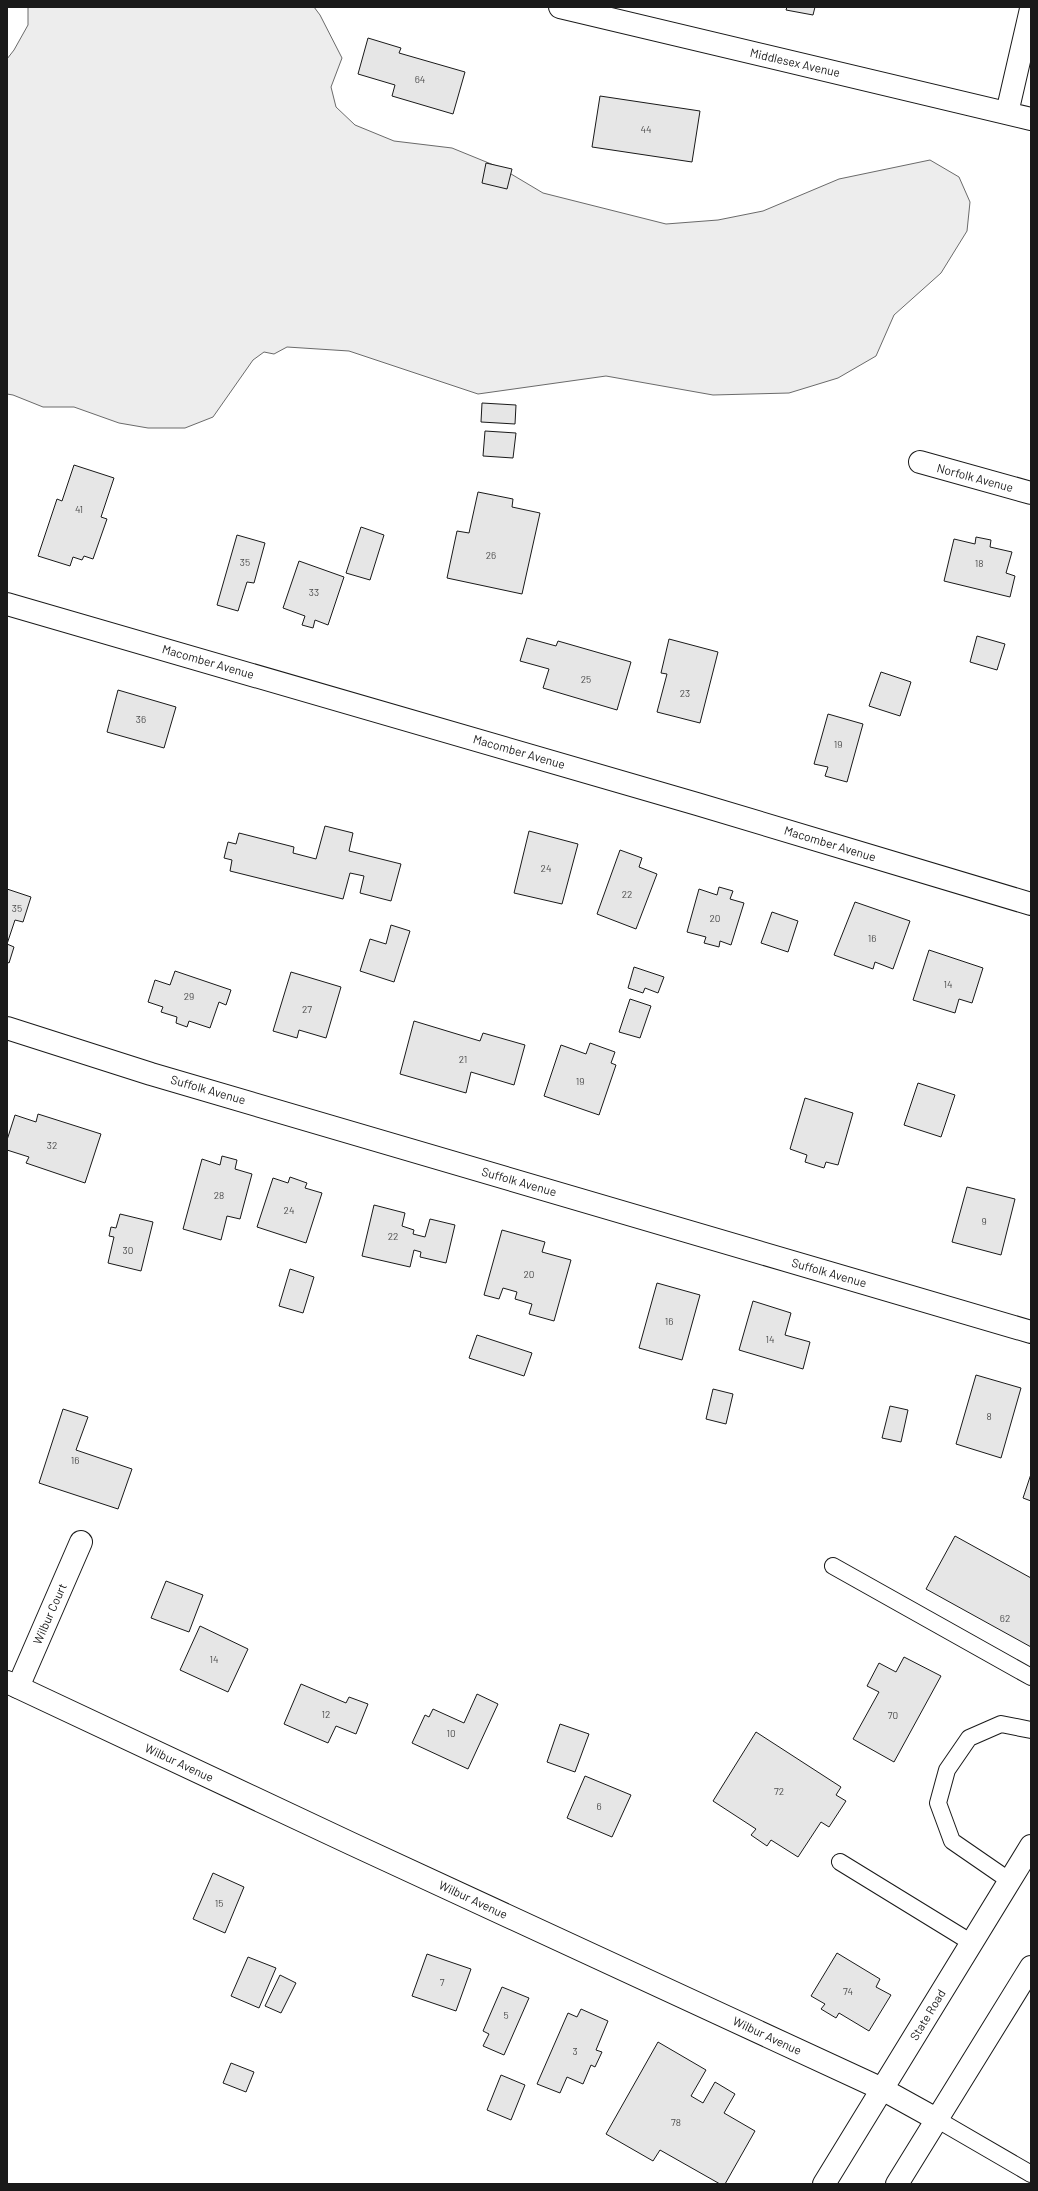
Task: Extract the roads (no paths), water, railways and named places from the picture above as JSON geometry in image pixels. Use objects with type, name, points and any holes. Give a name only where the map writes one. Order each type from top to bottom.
[{"type":"street","name":"Middlesex Avenue","points":[[560,7],[1031,119]]},
{"type":"street","points":[[1007,113],[1031,9]]},
{"type":"street","name":"Norfolk Avenue","points":[[920,462],[1031,493]]},
{"type":"street","name":"Macomber Avenue","points":[[7,604],[704,806],[1031,904]]},
{"type":"street","name":"Suffolk Avenue","points":[[7,1028],[151,1074],[1031,1332]]},
{"type":"street","name":"Wilbur Court","points":[[13,1684],[81,1542]]},
{"type":"street","name":"Wilbur Avenue","points":[[13,1684],[352,1844],[882,2090],[938,2120]]},
{"type":"street","name":"State Road","points":[[824,2184],[1031,1846]]},
{"type":"street","points":[[897,2184],[938,2120],[1031,1967]]},
{"type":"lane","points":[[833,1566],[1031,1677]]},
{"type":"lane","points":[[1010,1880],[952,1841],[938,1803],[947,1770],[969,1738],[1001,1724],[1031,1730]]},
{"type":"lane","points":[[840,1862],[972,1943]]},
{"type":"lane","points":[[938,2120],[1031,2174]]}]
